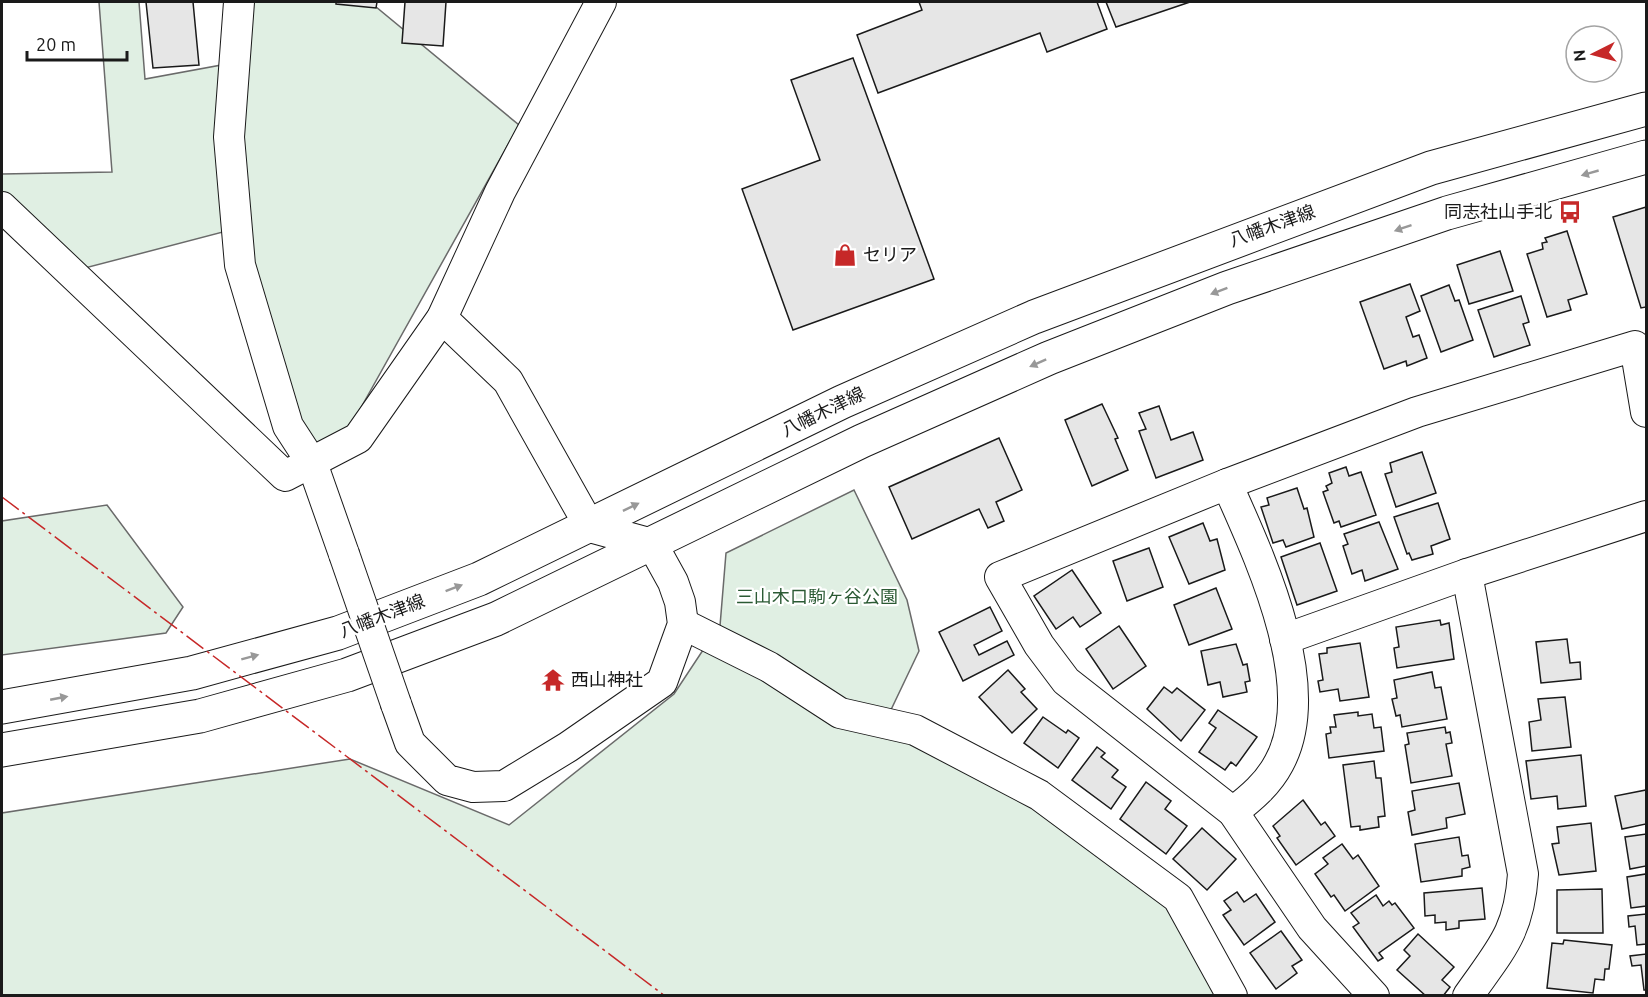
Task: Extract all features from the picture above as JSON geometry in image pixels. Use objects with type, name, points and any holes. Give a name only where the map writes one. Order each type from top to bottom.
[{"type":"main road","name":"八幡木津線","points":[[2,707],[192,673],[338,633],[479,579],[590,527],[842,402],[1034,317],[1431,168],[1647,109]]},
{"type":"main road","points":[[2,750],[200,716],[347,675],[496,619],[862,441],[1049,358],[1227,288],[1447,213],[1647,157]]},
{"type":"street","points":[[239,2],[229,137],[240,265],[288,426],[312,463],[410,744],[447,780],[473,787],[504,786],[568,747],[662,682],[683,624],[680,602],[673,582],[651,544],[590,527],[508,381],[442,318]]},
{"type":"street","points":[[2,207],[285,476],[358,438],[442,318],[500,192],[601,2]]},
{"type":"street","points":[[1374,996],[1312,928],[1233,812],[1066,681],[1039,645],[1000,577],[1227,484],[1417,412],[1635,346],[1647,412]]},
{"type":"street","points":[[1227,484],[1266,571],[1285,639],[1293,699],[1287,744],[1269,779],[1257,793],[1233,812]]},
{"type":"street","points":[[1285,639],[1467,573],[1647,516]]},
{"type":"street","points":[[1467,573],[1523,874],[1521,900],[1511,934],[1468,996]]},
{"type":"street","points":[[683,624],[769,667],[840,713],[915,730],[1039,795],[1178,898],[1232,996]]},
{"type":"green space","points":[[99,2],[139,2],[145,79],[227,64],[223,232],[85,268],[2,193],[2,174],[112,172]]},
{"type":"green space","points":[[248,2],[370,2],[519,125],[349,429],[307,455],[250,247],[241,125]]},
{"type":"green space","name":"三山木口駒ヶ谷公園","points":[[854,490],[907,600],[919,651],[888,716],[800,681],[720,626],[726,553]]},
{"type":"green space","points":[[107,505],[183,607],[166,633],[2,655],[2,521]]},
{"type":"green space","points":[[707,644],[912,739],[1036,806],[1170,907],[1225,996],[2,996],[2,813],[350,759],[509,825],[674,694]]},
{"type":"building","points":[[146,2],[193,2],[199,65],[153,68]]},
{"type":"building","points":[[336,2],[377,2],[376,8],[336,4]]},
{"type":"building","points":[[405,2],[446,2],[443,46],[402,43]]},
{"type":"building","points":[[919,2],[1097,2],[1107,29],[1047,52],[1040,33],[878,93],[857,35],[922,10]]},
{"type":"building","points":[[1106,2],[1190,2],[1116,27]]},
{"type":"building","points":[[853,58],[934,279],[793,330],[742,189],[820,160],[791,80]]},
{"type":"building","points":[[1646,207],[1646,307],[1641,308],[1613,217]]},
{"type":"building","points":[[1567,231],[1587,294],[1568,300],[1571,310],[1547,317],[1527,254],[1543,249],[1542,243],[1547,242],[1545,238]]},
{"type":"building","points":[[1500,251],[1513,291],[1469,304],[1457,265]]},
{"type":"building","points":[[1410,284],[1420,311],[1406,317],[1413,337],[1419,335],[1427,358],[1407,366],[1406,361],[1384,369],[1360,302]]},
{"type":"building","points":[[1449,285],[1455,301],[1459,300],[1473,340],[1441,352],[1421,296]]},
{"type":"building","points":[[1521,296],[1529,322],[1523,324],[1530,345],[1494,357],[1478,310]]},
{"type":"building","points":[[1102,404],[1118,438],[1115,439],[1128,470],[1092,486],[1065,420]]},
{"type":"building","points":[[1159,406],[1171,440],[1193,432],[1203,460],[1156,478],[1139,431],[1146,429],[1139,413]]},
{"type":"building","points":[[999,438],[1022,490],[996,502],[1004,521],[988,528],[979,509],[912,539],[889,487]]},
{"type":"building","points":[[1422,452],[1436,493],[1396,507],[1385,474],[1392,472],[1390,463]]},
{"type":"building","points":[[1346,467],[1349,476],[1361,472],[1376,515],[1341,527],[1339,521],[1334,523],[1323,492],[1328,490],[1326,486],[1332,483],[1329,473]]},
{"type":"building","points":[[1297,488],[1304,509],[1307,508],[1314,537],[1286,547],[1283,540],[1273,543],[1261,507],[1269,505],[1267,498]]},
{"type":"building","points":[[1438,503],[1450,539],[1431,546],[1433,554],[1412,560],[1409,553],[1407,554],[1394,517]]},
{"type":"building","points":[[1379,522],[1398,569],[1365,581],[1362,570],[1352,574],[1343,546],[1348,544],[1344,534]]},
{"type":"building","points":[[1203,523],[1210,541],[1217,539],[1225,570],[1189,584],[1169,537]]},
{"type":"building","points":[[1320,543],[1337,591],[1297,605],[1281,557]]},
{"type":"building","points":[[1149,548],[1163,587],[1127,601],[1113,561]]},
{"type":"building","points":[[1072,570],[1101,613],[1080,627],[1073,617],[1056,629],[1034,596]]},
{"type":"building","points":[[1216,588],[1232,629],[1189,645],[1174,605]]},
{"type":"building","points":[[990,607],[1002,631],[974,645],[979,655],[1007,641],[1014,655],[963,681],[939,632]]},
{"type":"building","points":[[1440,620],[1441,625],[1449,623],[1454,659],[1397,668],[1394,648],[1399,647],[1396,627]]},
{"type":"building","points":[[1119,626],[1146,666],[1113,689],[1086,649]]},
{"type":"building","points":[[1567,639],[1570,663],[1580,662],[1581,679],[1541,683],[1536,642]]},
{"type":"building","points":[[1360,643],[1369,697],[1340,701],[1338,689],[1320,692],[1318,681],[1323,680],[1319,654],[1327,653],[1327,648]]},
{"type":"building","points":[[1236,644],[1243,665],[1247,664],[1250,681],[1245,682],[1247,692],[1223,697],[1220,682],[1208,685],[1201,651]]},
{"type":"building","points":[[1008,670],[1025,689],[1021,692],[1037,709],[1012,733],[979,697]]},
{"type":"building","points":[[1432,672],[1435,688],[1441,687],[1447,719],[1402,727],[1400,715],[1396,716],[1392,699],[1397,698],[1394,680]]},
{"type":"building","points":[[1164,687],[1172,693],[1177,688],[1205,710],[1181,741],[1147,709]]},
{"type":"building","points":[[1565,697],[1571,747],[1532,751],[1529,722],[1541,720],[1538,699]]},
{"type":"building","points":[[1218,710],[1257,737],[1236,766],[1231,762],[1225,770],[1199,752],[1216,728],[1209,723]]},
{"type":"building","points":[[1358,712],[1358,716],[1372,714],[1374,728],[1381,727],[1384,751],[1329,758],[1326,734],[1331,733],[1330,727],[1336,727],[1334,715]]},
{"type":"building","points":[[1043,717],[1066,733],[1068,730],[1079,738],[1058,768],[1024,743]]},
{"type":"building","points":[[1445,727],[1446,733],[1450,732],[1452,743],[1446,744],[1452,776],[1411,783],[1405,745],[1409,744],[1407,733]]},
{"type":"building","points":[[1097,747],[1105,753],[1101,757],[1118,770],[1112,777],[1126,787],[1111,809],[1072,780]]},
{"type":"building","points":[[1581,755],[1586,806],[1558,809],[1557,796],[1531,799],[1526,761]]},
{"type":"building","points":[[1374,761],[1376,778],[1381,778],[1385,816],[1378,817],[1379,827],[1360,830],[1360,826],[1351,827],[1343,765]]},
{"type":"building","points":[[1146,782],[1171,801],[1165,809],[1187,826],[1166,854],[1120,819]]},
{"type":"building","points":[[1459,783],[1465,814],[1446,818],[1447,828],[1412,835],[1408,812],[1415,810],[1412,791]]},
{"type":"building","points":[[1646,790],[1646,824],[1622,829],[1615,796]]},
{"type":"building","points":[[1303,800],[1321,825],[1325,822],[1335,836],[1296,865],[1277,838],[1280,836],[1273,826]]},
{"type":"building","points":[[1591,823],[1596,871],[1559,875],[1552,844],[1559,843],[1557,827]]},
{"type":"building","points":[[1202,828],[1236,859],[1207,890],[1173,859]]},
{"type":"building","points":[[1646,834],[1646,866],[1630,869],[1625,837]]},
{"type":"building","points":[[1459,837],[1462,856],[1468,855],[1470,867],[1462,869],[1462,876],[1421,882],[1415,844]]},
{"type":"building","points":[[1342,844],[1353,859],[1358,855],[1379,886],[1345,911],[1334,895],[1331,897],[1315,874],[1328,864],[1323,858]]},
{"type":"building","points":[[1646,874],[1646,906],[1631,908],[1627,877]]},
{"type":"building","points":[[1482,888],[1485,919],[1459,921],[1459,928],[1446,930],[1446,922],[1435,923],[1435,915],[1425,916],[1424,893]]},
{"type":"building","points":[[1602,889],[1603,933],[1557,933],[1557,890]]},
{"type":"building","points":[[1237,892],[1244,902],[1256,894],[1275,922],[1244,945],[1223,915],[1231,910],[1224,901]]},
{"type":"building","points":[[1376,895],[1383,906],[1389,901],[1392,905],[1395,903],[1414,928],[1379,953],[1383,958],[1378,961],[1353,927],[1359,923],[1351,913]]},
{"type":"building","points":[[1646,914],[1646,944],[1637,945],[1635,926],[1629,927],[1628,916]]},
{"type":"building","points":[[1281,931],[1302,960],[1292,966],[1297,973],[1276,989],[1250,953]]},
{"type":"building","points":[[1418,934],[1454,967],[1442,980],[1450,987],[1443,996],[1426,996],[1397,970],[1410,956],[1404,950]]},
{"type":"building","points":[[1564,940],[1612,945],[1609,969],[1605,969],[1604,980],[1595,979],[1593,993],[1547,988],[1552,943],[1563,944]]},
{"type":"building","points":[[1646,954],[1646,990],[1644,990],[1641,965],[1632,966],[1630,956]]},
{"type":"power","points":[[2,497],[665,996]]},
{"type":"place","name":"同志社山手北","points":[[1570,212]]},
{"type":"place","name":"セリア","points":[[845,255]]},
{"type":"place","name":"西山神社","points":[[553,680]]}]
